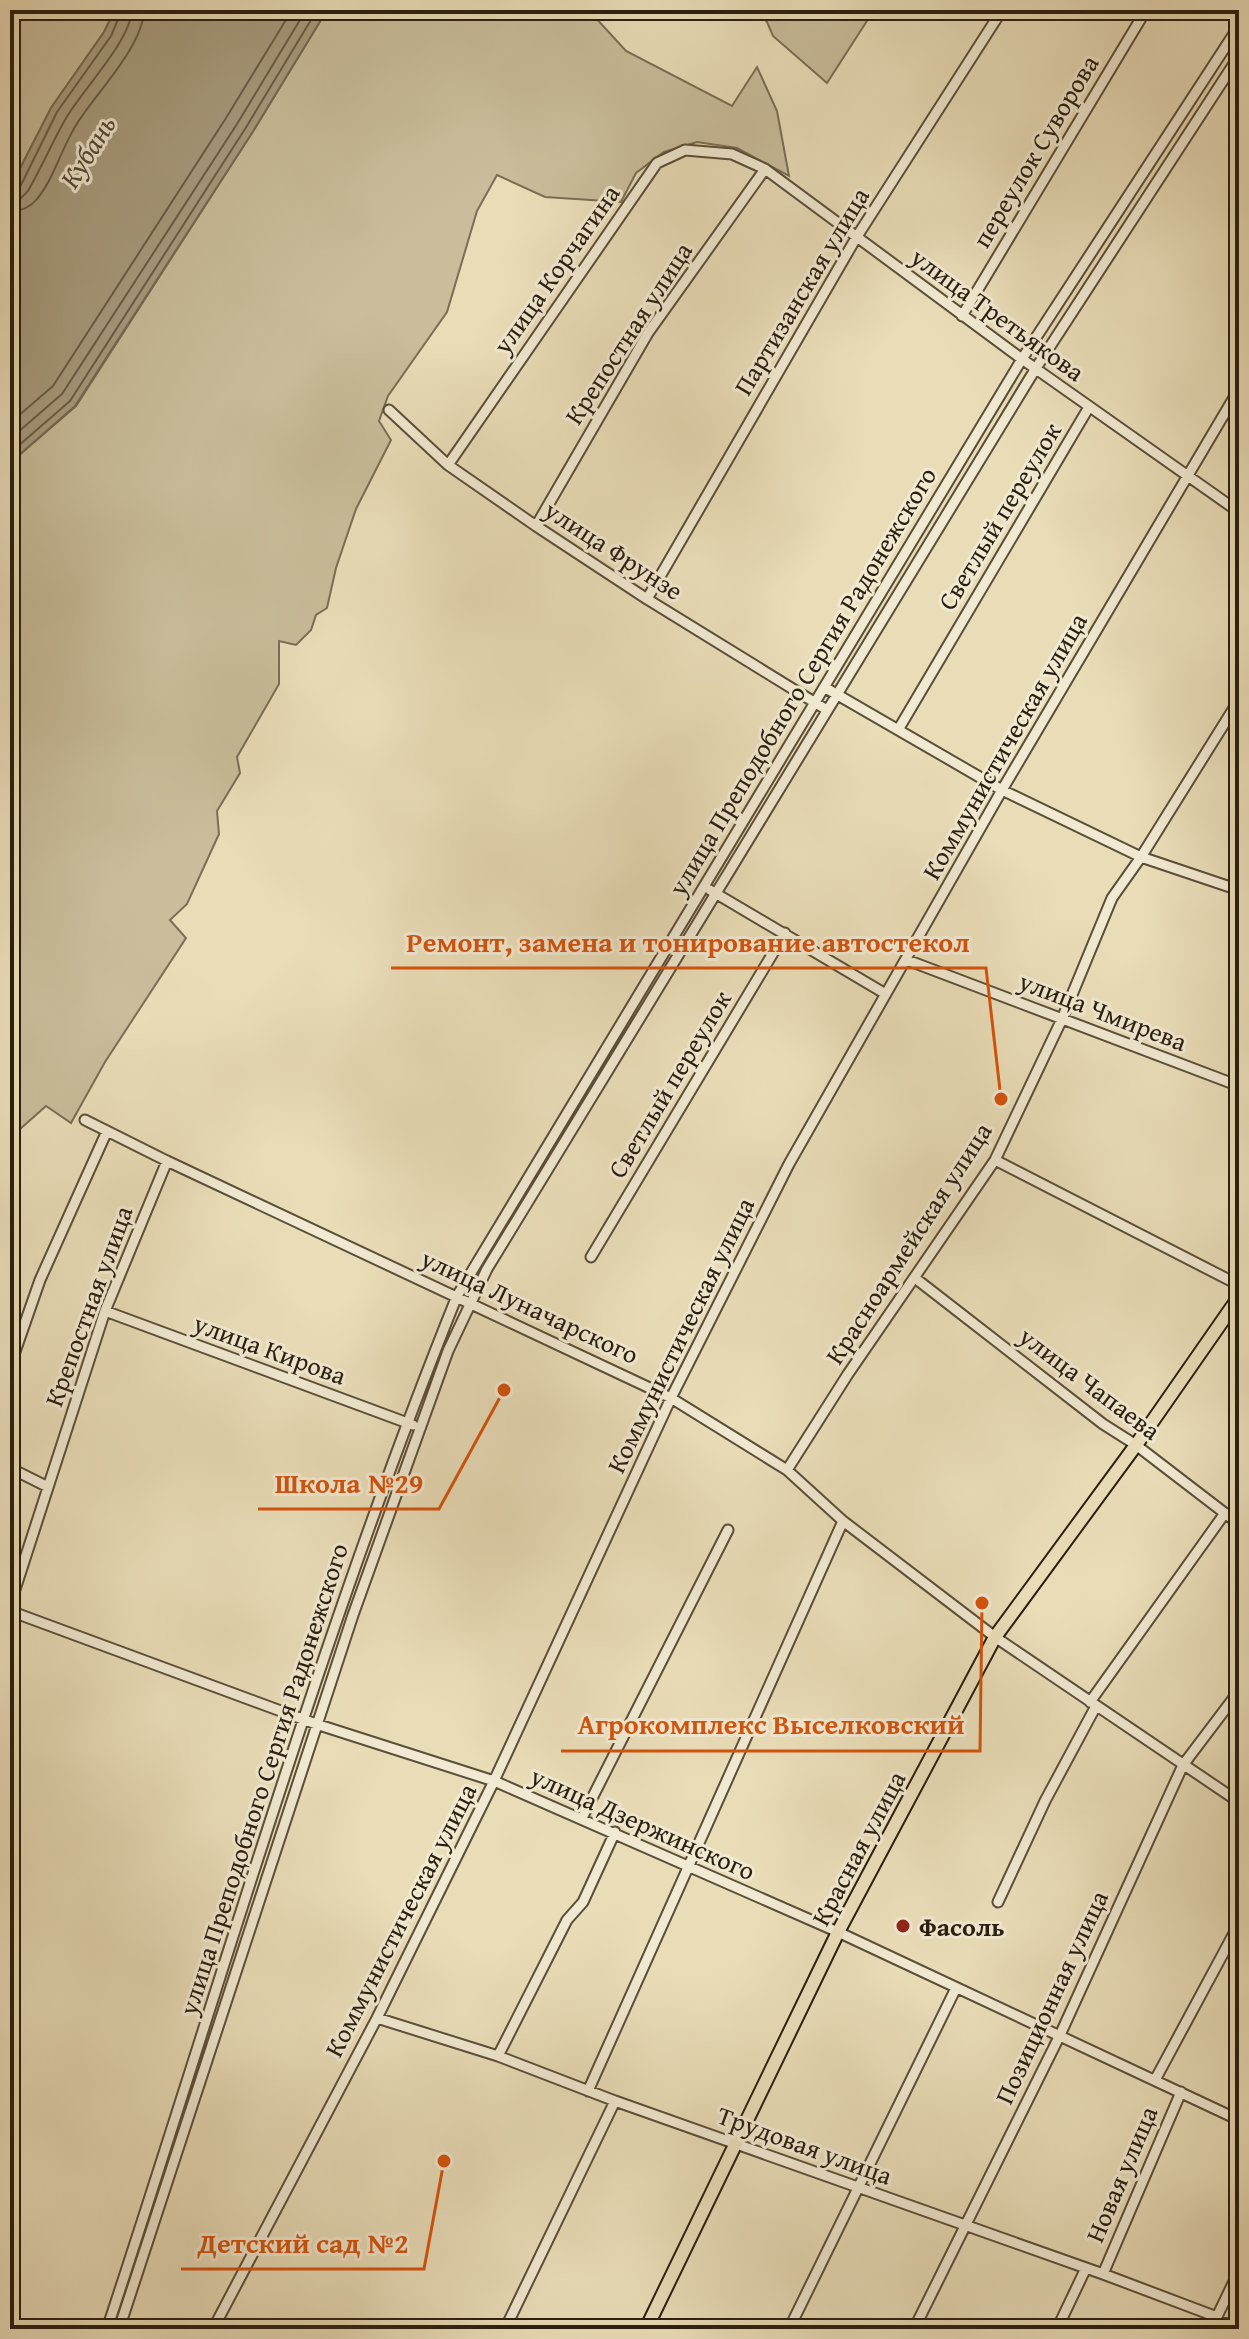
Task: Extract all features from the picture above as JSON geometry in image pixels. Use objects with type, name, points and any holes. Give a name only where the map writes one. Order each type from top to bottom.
[{"type":"main road","name":"Красная улица","points":[[646,2329],[838,1932],[995,1637],[1136,1445],[1239,1297]]},
{"type":"street","name":"Партизанская улица","points":[[647,599],[856,238],[1002,10]]},
{"type":"street","name":"переулок Суворова","points":[[962,316],[1146,10]]},
{"type":"street","name":"улица Преподобного Сергия Радонежского","points":[[107,2329],[303,1719],[407,1423],[457,1296],[1022,359],[1239,26]]},
{"type":"street","name":"улица Преподобного Сергия Радонежского","points":[[119,2329],[316,1724],[420,1427],[448,1351],[470,1303],[487,1269],[1036,368],[1239,56]]},
{"type":"street","name":"улица Корчагина","points":[[448,465],[657,163],[685,150],[732,154]]},
{"type":"street","name":"улица Третьякова","points":[[732,154],[765,169],[962,316],[1239,512]]},
{"type":"street","name":"Крепостная улица","points":[[536,526],[648,333],[765,169]]},
{"type":"street","name":"Коммунистическая улица","points":[[213,2329],[377,2018],[494,1781],[671,1398],[789,1164],[884,993],[907,960],[1002,790],[1239,389]]},
{"type":"street","name":"Светлый переулок","points":[[898,730],[1089,407]]},
{"type":"street","name":"улица Фрунзе","points":[[389,410],[448,465],[536,526],[827,710]]},
{"type":"street","points":[[824,687],[1002,790],[1141,857],[1239,890]]},
{"type":"street","name":"Красноармейская улица","points":[[787,1470],[848,1374],[995,1160],[1062,1019],[1112,898],[1239,700]]},
{"type":"street","points":[[704,886],[884,993]]},
{"type":"street","name":"Светлый переулок","points":[[591,1257],[785,933]]},
{"type":"street","name":"улица Чмирева","points":[[907,960],[1239,1086]]},
{"type":"street","name":"улица Луначарского","points":[[85,1120],[671,1398],[787,1470],[843,1521],[995,1637],[1239,1802]]},
{"type":"street","points":[[10,1366],[40,1280],[107,1131]]},
{"type":"street","points":[[995,1160],[1239,1285]]},
{"type":"street","name":"Крепостная улица","points":[[10,1605],[105,1311],[167,1161]]},
{"type":"street","name":"улица Чапаева","points":[[915,1278],[1103,1424],[1234,1517]]},
{"type":"street","name":"улица Кирова","points":[[105,1311],[420,1427]]},
{"type":"street","points":[[10,1468],[48,1487]]},
{"type":"street","points":[[998,1902],[1093,1704],[1234,1517]]},
{"type":"street","points":[[588,2091],[843,1521]]},
{"type":"street","points":[[582,1818],[728,1530]]},
{"type":"street","name":"улица Дзержинского","points":[[10,1611],[316,1724],[494,1781],[838,1932],[1239,2120]]},
{"type":"street","name":"Позиционная улица","points":[[914,2329],[1060,2035],[1183,1765],[1239,1691]]},
{"type":"street","points":[[498,2056],[567,1920],[583,1902],[615,1832]]},
{"type":"street","name":"Новая улица","points":[[1155,2080],[1239,1924]]},
{"type":"street","points":[[10,1983],[11,1964]]},
{"type":"street","points":[[789,2329],[956,1988]]},
{"type":"street","name":"Трудовая улица","points":[[377,2018],[498,2056],[615,2101],[1103,2274],[1214,2322],[1239,2326]]},
{"type":"street","name":"Новая улица","points":[[1103,2274],[1181,2092]]},
{"type":"street","points":[[505,2329],[615,2101]]},
{"type":"street","name":"Новая улица","points":[[1057,2329],[1086,2268]]},
{"type":"street","points":[[1214,2322],[1239,2271]]},
{"type":"shaded area","points":[[10,10],[115,10],[104,32],[51,108],[10,188]]},
{"type":"shaded area","points":[[327,10],[591,10],[626,51],[732,106],[757,67],[777,111],[789,176],[737,148],[697,142],[664,152],[636,173],[621,202],[545,197],[497,175],[477,211],[447,312],[388,396],[379,421],[391,440],[356,509],[336,568],[327,608],[316,615],[311,630],[296,645],[279,641],[279,684],[237,757],[240,773],[217,811],[219,834],[187,904],[170,920],[186,938],[105,1062],[71,1123],[46,1106],[10,1138],[10,463],[76,406],[252,133]]},
{"type":"shaded area","points":[[756,10],[874,10],[827,83],[773,36],[767,22]]},
{"type":"water","name":"Кубань","points":[[115,10],[327,10],[252,133],[75,406],[10,463],[10,188],[51,108],[104,32]]},
{"type":"place","name":"Ремонт, замена и тонирование автостекол","points":[[1001,1099]]},
{"type":"place","name":"Школа №29","points":[[504,1390]]},
{"type":"place","name":"Агрокомплекс Выселковский","points":[[982,1603]]},
{"type":"place","name":"Фасоль","points":[[903,1926]]},
{"type":"place","name":"Детский сад №2","points":[[444,2161]]}]
